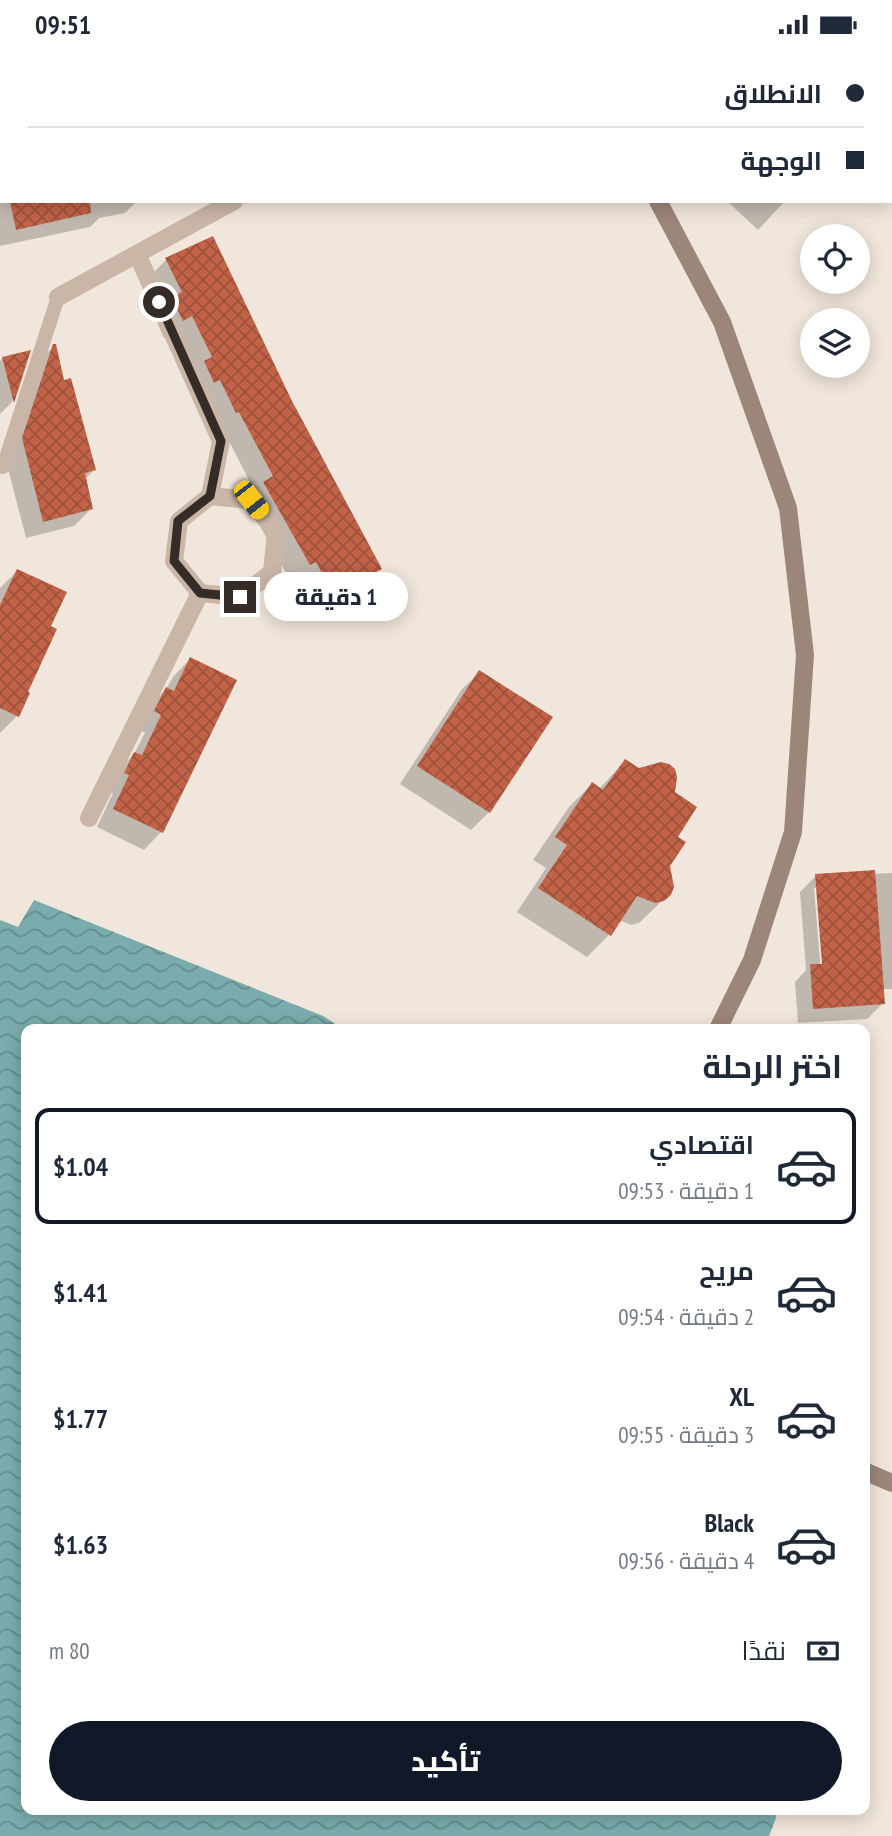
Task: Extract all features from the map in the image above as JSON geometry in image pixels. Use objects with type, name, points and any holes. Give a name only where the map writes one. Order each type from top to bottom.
[{"type":"main road","points":[[659,203],[723,322],[788,508],[805,655],[793,832],[752,960],[720,1024]]},
{"type":"main road","points":[[870,1474],[892,1483]]},
{"type":"street","points":[[58,297],[138,256],[231,203]]},
{"type":"street","points":[[138,256],[221,441],[210,496],[178,521],[174,561],[200,593],[240,597],[272,572],[276,532],[251,500],[210,496]]},
{"type":"street","points":[[89,818],[200,593]]},
{"type":"lane","points":[[0,466],[3,467],[58,297]]},
{"type":"water","points":[[34,900],[323,1016],[335,1024],[21,1024],[21,1815],[776,1815],[769,1836],[0,1836],[0,920],[18,927]]},
{"type":"building","points":[[10,203],[90,203],[91,213],[16,230]]},
{"type":"building","points":[[213,236],[292,401],[382,569],[334,595],[316,562],[310,565],[263,482],[273,476],[220,380],[214,383],[204,361],[212,357],[192,316],[183,321],[171,297],[182,292],[165,258]]},
{"type":"building","points":[[53,344],[56,344],[64,380],[71,378],[96,470],[85,473],[93,509],[43,522],[22,438]]},
{"type":"building","points":[[31,350],[14,403],[2,357]]},
{"type":"building","points":[[17,569],[67,592],[51,626],[57,629],[19,717],[0,708],[0,605]]},
{"type":"building","points":[[190,657],[237,680],[163,833],[113,809],[129,775],[124,773],[134,752],[142,755],[161,715],[154,711],[166,687],[174,691]]},
{"type":"building","points":[[479,670],[553,717],[490,813],[417,766]]},
{"type":"building","points":[[625,759],[639,768],[661,762],[669,764],[675,769],[677,777],[675,792],[697,807],[678,837],[686,842],[670,866],[674,887],[671,895],[664,901],[655,903],[637,896],[611,936],[538,888],[567,845],[555,837],[592,782],[603,790]]},
{"type":"building","points":[[875,870],[885,1004],[813,1009],[810,964],[822,964],[815,874]]},
{"type":"route","points":[[159,302],[221,441],[210,496],[178,521],[174,561],[200,593],[240,597]]}]
